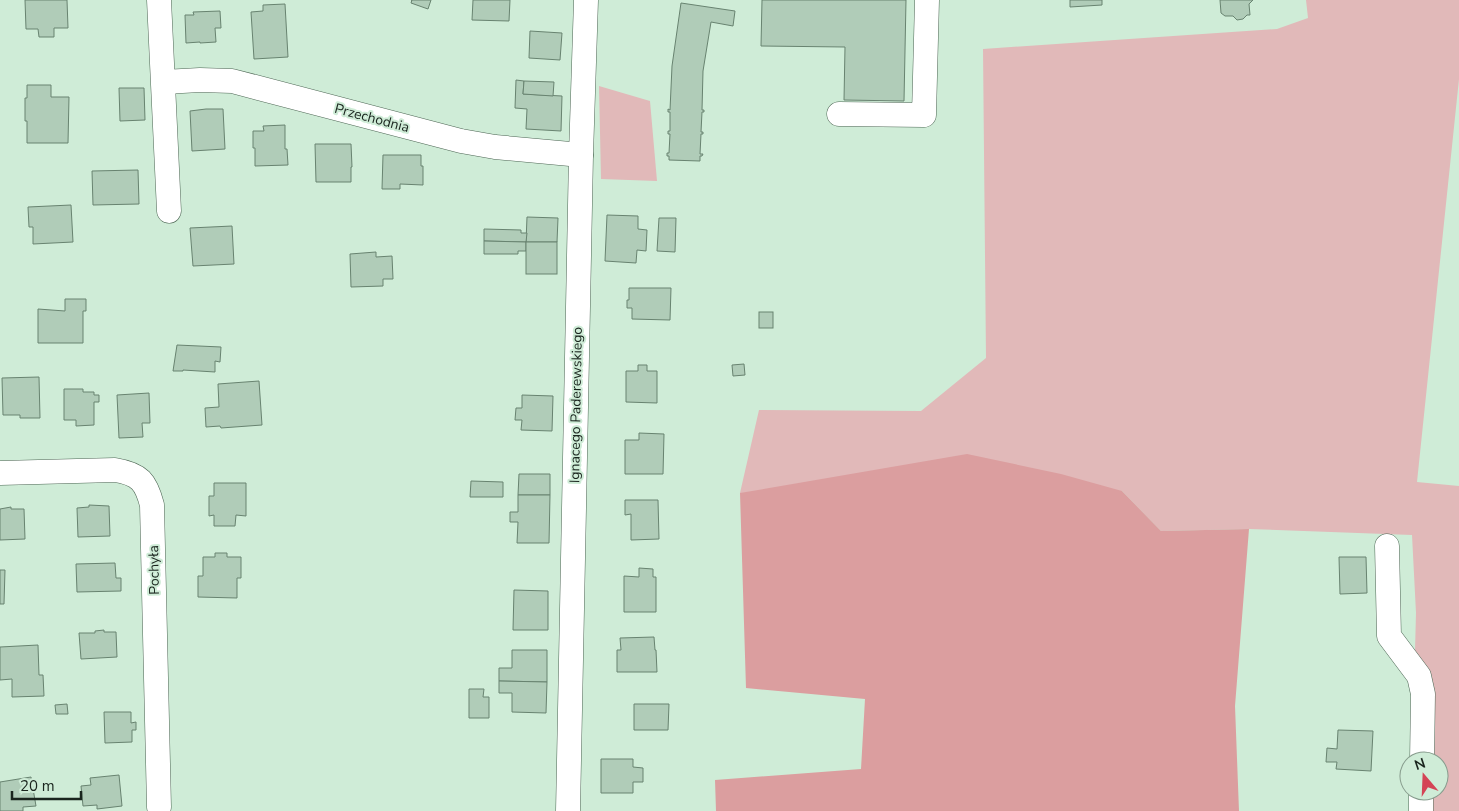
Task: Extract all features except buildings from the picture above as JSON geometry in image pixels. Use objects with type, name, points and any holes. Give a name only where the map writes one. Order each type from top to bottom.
[{"type":"street","points":[[159,0],[169,211]]},
{"type":"street","name":"Ignacego Paderewskiego","points":[[568,811],[581,155],[586,0]]},
{"type":"street","points":[[839,114],[924,115],[927,0]]},
{"type":"street","name":"Przechodnia","points":[[164,82],[232,81],[461,141],[495,148],[581,155]]},
{"type":"street","name":"Pochyła","points":[[0,473],[115,470],[135,476],[144,482],[148,490],[152,505],[159,807]]},
{"type":"street","points":[[1387,546],[1389,636],[1419,676],[1423,694],[1422,751]]},
{"type":"shaded area","points":[[1306,0],[1459,0],[1459,79],[1417,482],[1459,486],[1459,811],[1429,811],[1429,801],[1449,801],[1449,751],[1430,751],[1431,679],[1415,651],[1416,613],[1412,535],[1249,529],[1161,531],[1122,491],[740,493],[759,410],[921,411],[986,358],[983,49],[1277,29],[1308,18]]},
{"type":"shaded area","points":[[599,86],[650,101],[657,181],[601,179]]},
{"type":"shaded area","points":[[967,454],[1061,474],[1122,491],[1161,531],[1249,529],[1235,706],[1239,811],[716,811],[715,780],[861,769],[865,699],[746,688],[740,493]]}]
